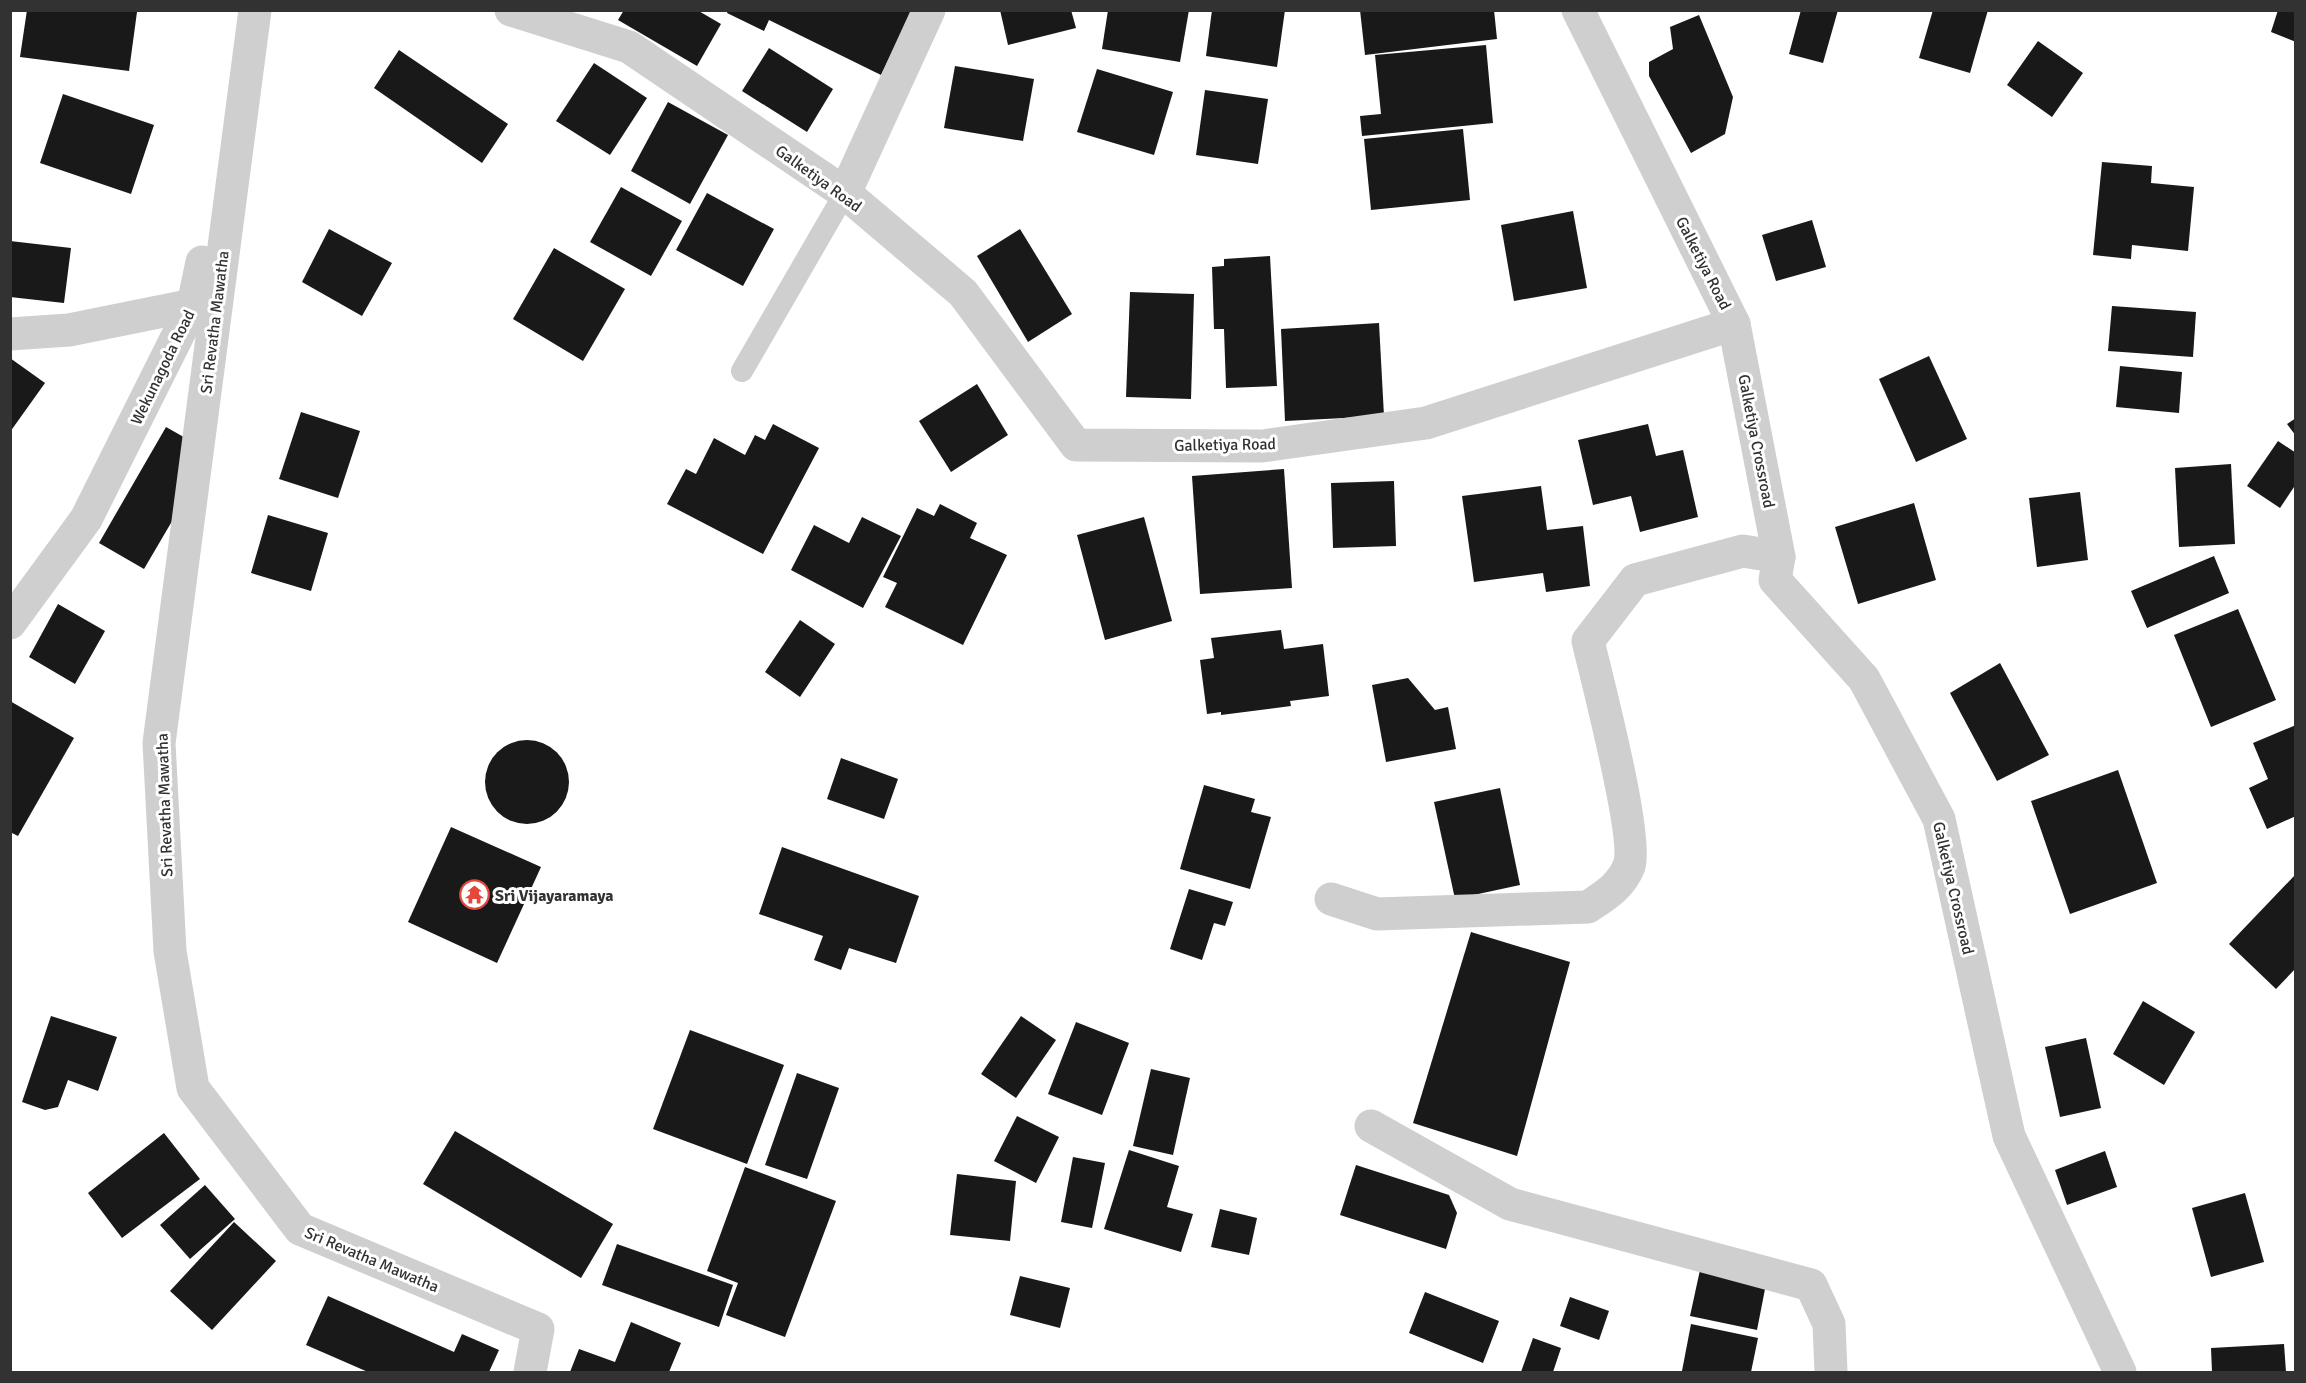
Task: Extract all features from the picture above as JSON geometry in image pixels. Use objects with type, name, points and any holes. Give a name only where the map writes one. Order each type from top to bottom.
[{"type":"street","name":"Wekunagoda Road","points":[[10,623],[86,519],[193,305],[255,10]]},
{"type":"street","name":"Sri Revatha Mawatha","points":[[255,10],[159,743],[170,951],[193,1088],[300,1229],[538,1329],[530,1372]]},
{"type":"street","name":"Galketiya Road","points":[[511,10],[629,47],[845,193],[963,293],[1076,445],[1262,446],[1426,423],[1734,324],[1578,10]]},
{"type":"street","points":[[845,193],[929,10]]},
{"type":"street","points":[[10,334],[69,330],[193,305]]},
{"type":"street","name":"Galketiya Crossroad","points":[[1734,324],[1779,557],[1775,580],[1864,679],[1940,819],[2009,1136],[2120,1372]]},
{"type":"street","points":[[1331,899],[1377,914],[1564,908],[1588,907],[1616,888],[1630,864],[1628,820],[1588,641],[1635,580],[1743,551],[1779,557]]},
{"type":"street","points":[[1371,1126],[1510,1204],[1811,1285],[1829,1324],[1831,1372]]},
{"type":"lane","points":[[742,371],[845,193]]},
{"type":"building","points":[[27,10],[137,12],[129,71],[20,57]]},
{"type":"building","points":[[624,10],[697,10],[721,24],[697,66],[618,20]]},
{"type":"building","points":[[728,10],[913,10],[881,75],[769,20],[764,31],[727,13]]},
{"type":"building","points":[[1000,10],[1071,10],[1076,28],[1008,45]]},
{"type":"building","points":[[1108,10],[1189,10],[1180,62],[1102,49]]},
{"type":"building","points":[[1212,10],[1285,10],[1277,67],[1206,56]]},
{"type":"building","points":[[1360,10],[1494,10],[1497,39],[1365,55]]},
{"type":"building","points":[[1801,10],[1838,10],[1823,63],[1789,54]]},
{"type":"building","points":[[1933,10],[1988,10],[1970,73],[1919,58]]},
{"type":"building","points":[[2278,10],[2296,10],[2296,42],[2271,32]]},
{"type":"building","points":[[1699,15],[1733,97],[1725,134],[1691,153],[1649,76],[1649,62],[1673,49],[1670,27]]},
{"type":"building","points":[[2038,41],[2083,73],[2052,117],[2007,85]]},
{"type":"building","points":[[1486,45],[1493,123],[1362,136],[1360,116],[1381,114],[1375,55]]},
{"type":"building","points":[[769,48],[833,89],[807,132],[742,91]]},
{"type":"building","points":[[399,50],[508,124],[482,163],[374,88]]},
{"type":"building","points":[[594,63],[647,98],[610,155],[556,121]]},
{"type":"building","points":[[955,66],[1034,79],[1023,141],[944,128]]},
{"type":"building","points":[[1097,69],[1173,92],[1154,155],[1077,132]]},
{"type":"building","points":[[1205,90],[1268,99],[1258,164],[1196,155]]},
{"type":"building","points":[[63,94],[154,125],[131,194],[40,163]]},
{"type":"building","points":[[668,102],[728,135],[690,204],[631,171]]},
{"type":"building","points":[[1463,129],[1470,200],[1371,210],[1364,139]]},
{"type":"building","points":[[2102,162],[2152,166],[2151,183],[2194,187],[2188,251],[2132,245],[2131,259],[2093,255]]},
{"type":"building","points":[[621,187],[682,221],[651,276],[590,242]]},
{"type":"building","points":[[707,193],[774,229],[743,286],[676,250]]},
{"type":"building","points":[[1573,211],[1587,288],[1514,301],[1501,225]]},
{"type":"building","points":[[1812,220],[1826,267],[1776,281],[1762,235]]},
{"type":"building","points":[[329,229],[392,263],[362,316],[302,282]]},
{"type":"building","points":[[1020,229],[1072,314],[1028,342],[977,256]]},
{"type":"building","points":[[10,241],[71,248],[64,303],[10,297]]},
{"type":"building","points":[[554,248],[625,289],[583,361],[513,319]]},
{"type":"building","points":[[1270,256],[1277,386],[1226,388],[1224,329],[1214,329],[1212,267],[1224,266],[1224,259]]},
{"type":"building","points":[[1130,292],[1194,294],[1191,399],[1126,397]]},
{"type":"building","points":[[2112,306],[2196,312],[2193,357],[2108,351]]},
{"type":"building","points":[[1379,323],[1384,416],[1285,421],[1281,329]]},
{"type":"building","points":[[1929,356],[1967,439],[1916,462],[1879,379]]},
{"type":"building","points":[[10,358],[45,383],[10,432]]},
{"type":"building","points":[[2120,366],[2182,372],[2179,413],[2116,407]]},
{"type":"building","points":[[977,384],[1008,435],[951,472],[919,421]]},
{"type":"building","points":[[301,412],[360,431],[338,498],[279,479]]},
{"type":"building","points":[[2296,418],[2296,436],[2287,424]]},
{"type":"building","points":[[773,424],[819,448],[763,554],[667,504],[686,469],[696,474],[714,438],[745,455],[755,435],[765,440]]},
{"type":"building","points":[[1648,424],[1656,456],[1683,450],[1698,517],[1640,532],[1631,496],[1593,505],[1578,440]]},
{"type":"building","points":[[166,427],[212,453],[144,569],[99,543]]},
{"type":"building","points":[[2278,441],[2296,453],[2296,484],[2280,508],[2247,486]]},
{"type":"building","points":[[2231,464],[2235,544],[2179,547],[2175,468]]},
{"type":"building","points":[[1284,469],[1292,588],[1200,594],[1192,476]]},
{"type":"building","points":[[1394,481],[1396,546],[1333,548],[1331,483]]},
{"type":"building","points":[[1541,486],[1547,530],[1583,526],[1590,586],[1546,592],[1543,573],[1474,582],[1462,496]]},
{"type":"building","points":[[2080,492],[2088,560],[2037,567],[2029,498]]},
{"type":"building","points":[[1914,503],[1936,580],[1858,604],[1835,527]]},
{"type":"building","points":[[940,504],[977,523],[970,538],[1007,555],[963,645],[885,607],[897,583],[883,577],[917,508],[934,516]]},
{"type":"building","points":[[268,515],[328,533],[311,591],[251,573]]},
{"type":"building","points":[[862,517],[901,536],[863,608],[791,570],[814,525],[849,543]]},
{"type":"building","points":[[1144,517],[1172,621],[1105,640],[1077,535]]},
{"type":"building","points":[[2214,556],[2229,593],[2147,628],[2131,591]]},
{"type":"building","points":[[58,604],[105,631],[75,684],[29,657]]},
{"type":"building","points":[[2238,609],[2276,700],[2211,727],[2174,635]]},
{"type":"building","points":[[800,620],[835,644],[800,697],[765,672]]},
{"type":"building","points":[[1281,630],[1284,649],[1323,644],[1329,696],[1290,701],[1291,706],[1221,715],[1221,712],[1207,714],[1200,660],[1214,658],[1211,638]]},
{"type":"building","points":[[2000,663],[2049,755],[1997,781],[1950,693]]},
{"type":"building","points":[[1408,678],[1435,710],[1448,707],[1456,749],[1386,762],[1372,685]]},
{"type":"building","points":[[10,701],[74,738],[18,836],[10,832]]},
{"type":"building","points":[[2296,725],[2296,816],[2267,829],[2249,788],[2268,779],[2253,743]]},
{"type":"building","points":[[519,740],[535,740],[551,747],[562,758],[569,774],[566,798],[557,812],[535,824],[519,824],[503,817],[492,806],[485,790],[485,774],[492,758],[503,747]]},
{"type":"building","points":[[841,758],[898,779],[884,819],[827,799]]},
{"type":"building","points":[[2118,770],[2157,883],[2070,914],[2031,801]]},
{"type":"building","points":[[1204,785],[1255,799],[1251,812],[1271,817],[1250,889],[1180,869]]},
{"type":"building","points":[[1500,788],[1520,885],[1455,899],[1434,802]]},
{"type":"building","name":"Sri Vijayaramaya","points":[[451,827],[541,867],[497,963],[408,922]]},
{"type":"building","points":[[782,847],[919,896],[896,963],[849,948],[841,970],[814,960],[823,936],[759,914]]},
{"type":"building","points":[[2296,874],[2296,968],[2276,989],[2229,944]]},
{"type":"building","points":[[1189,889],[1233,902],[1225,926],[1214,923],[1202,960],[1170,949]]},
{"type":"building","points":[[1471,932],[1570,962],[1517,1156],[1413,1123]]},
{"type":"building","points":[[2143,1001],[2195,1032],[2164,1085],[2113,1054]]},
{"type":"building","points":[[51,1016],[117,1037],[98,1091],[68,1080],[58,1107],[45,1110],[22,1102]]},
{"type":"building","points":[[1021,1016],[1056,1040],[1016,1098],[981,1074]]},
{"type":"building","points":[[1076,1022],[1129,1043],[1102,1115],[1048,1094]]},
{"type":"building","points":[[690,1030],[784,1065],[747,1164],[653,1129]]},
{"type":"building","points":[[2086,1038],[2101,1108],[2060,1117],[2045,1047]]},
{"type":"building","points":[[1151,1069],[1190,1078],[1173,1155],[1133,1146]]},
{"type":"building","points":[[797,1073],[839,1088],[807,1179],[765,1165]]},
{"type":"building","points":[[1017,1116],[1059,1137],[1036,1183],[994,1161]]},
{"type":"building","points":[[455,1131],[613,1224],[581,1278],[423,1184]]},
{"type":"building","points":[[164,1133],[200,1179],[122,1238],[88,1193]]},
{"type":"building","points":[[1129,1150],[1179,1166],[1167,1207],[1193,1214],[1181,1252],[1104,1229]]},
{"type":"building","points":[[2105,1151],[2117,1187],[2067,1205],[2055,1170]]},
{"type":"building","points":[[1073,1157],[1105,1163],[1092,1228],[1061,1222]]},
{"type":"building","points":[[1356,1165],[1449,1195],[1457,1213],[1446,1249],[1340,1215]]},
{"type":"building","points":[[745,1167],[836,1201],[785,1337],[726,1315],[738,1283],[707,1271]]},
{"type":"building","points":[[957,1174],[1016,1181],[1010,1241],[950,1235]]},
{"type":"building","points":[[205,1185],[235,1219],[190,1259],[160,1225]]},
{"type":"building","points":[[2245,1193],[2264,1262],[2211,1277],[2192,1208]]},
{"type":"building","points":[[1220,1209],[1257,1218],[1249,1255],[1211,1247]]},
{"type":"building","points":[[234,1222],[276,1261],[212,1330],[170,1291]]},
{"type":"building","points":[[617,1244],[733,1285],[719,1327],[602,1285]]},
{"type":"building","points":[[1700,1270],[1766,1284],[1757,1330],[1690,1316]]},
{"type":"building","points":[[1020,1276],[1070,1288],[1060,1328],[1010,1315]]},
{"type":"building","points":[[1425,1292],[1499,1321],[1483,1363],[1409,1333]]},
{"type":"building","points":[[328,1296],[454,1352],[462,1334],[499,1350],[489,1372],[368,1372],[306,1345]]},
{"type":"building","points":[[1570,1297],[1609,1311],[1599,1340],[1560,1326]]},
{"type":"building","points":[[631,1322],[681,1343],[669,1372],[570,1372],[579,1349],[615,1362]]},
{"type":"building","points":[[1691,1324],[1758,1338],[1751,1372],[1682,1371]]},
{"type":"building","points":[[1533,1338],[1561,1348],[1553,1372],[1521,1372]]},
{"type":"building","points":[[2284,1344],[2286,1372],[2212,1372],[2211,1348]]},
{"type":"place","name":"Sri Vijayaramaya","points":[[474,895]]}]
